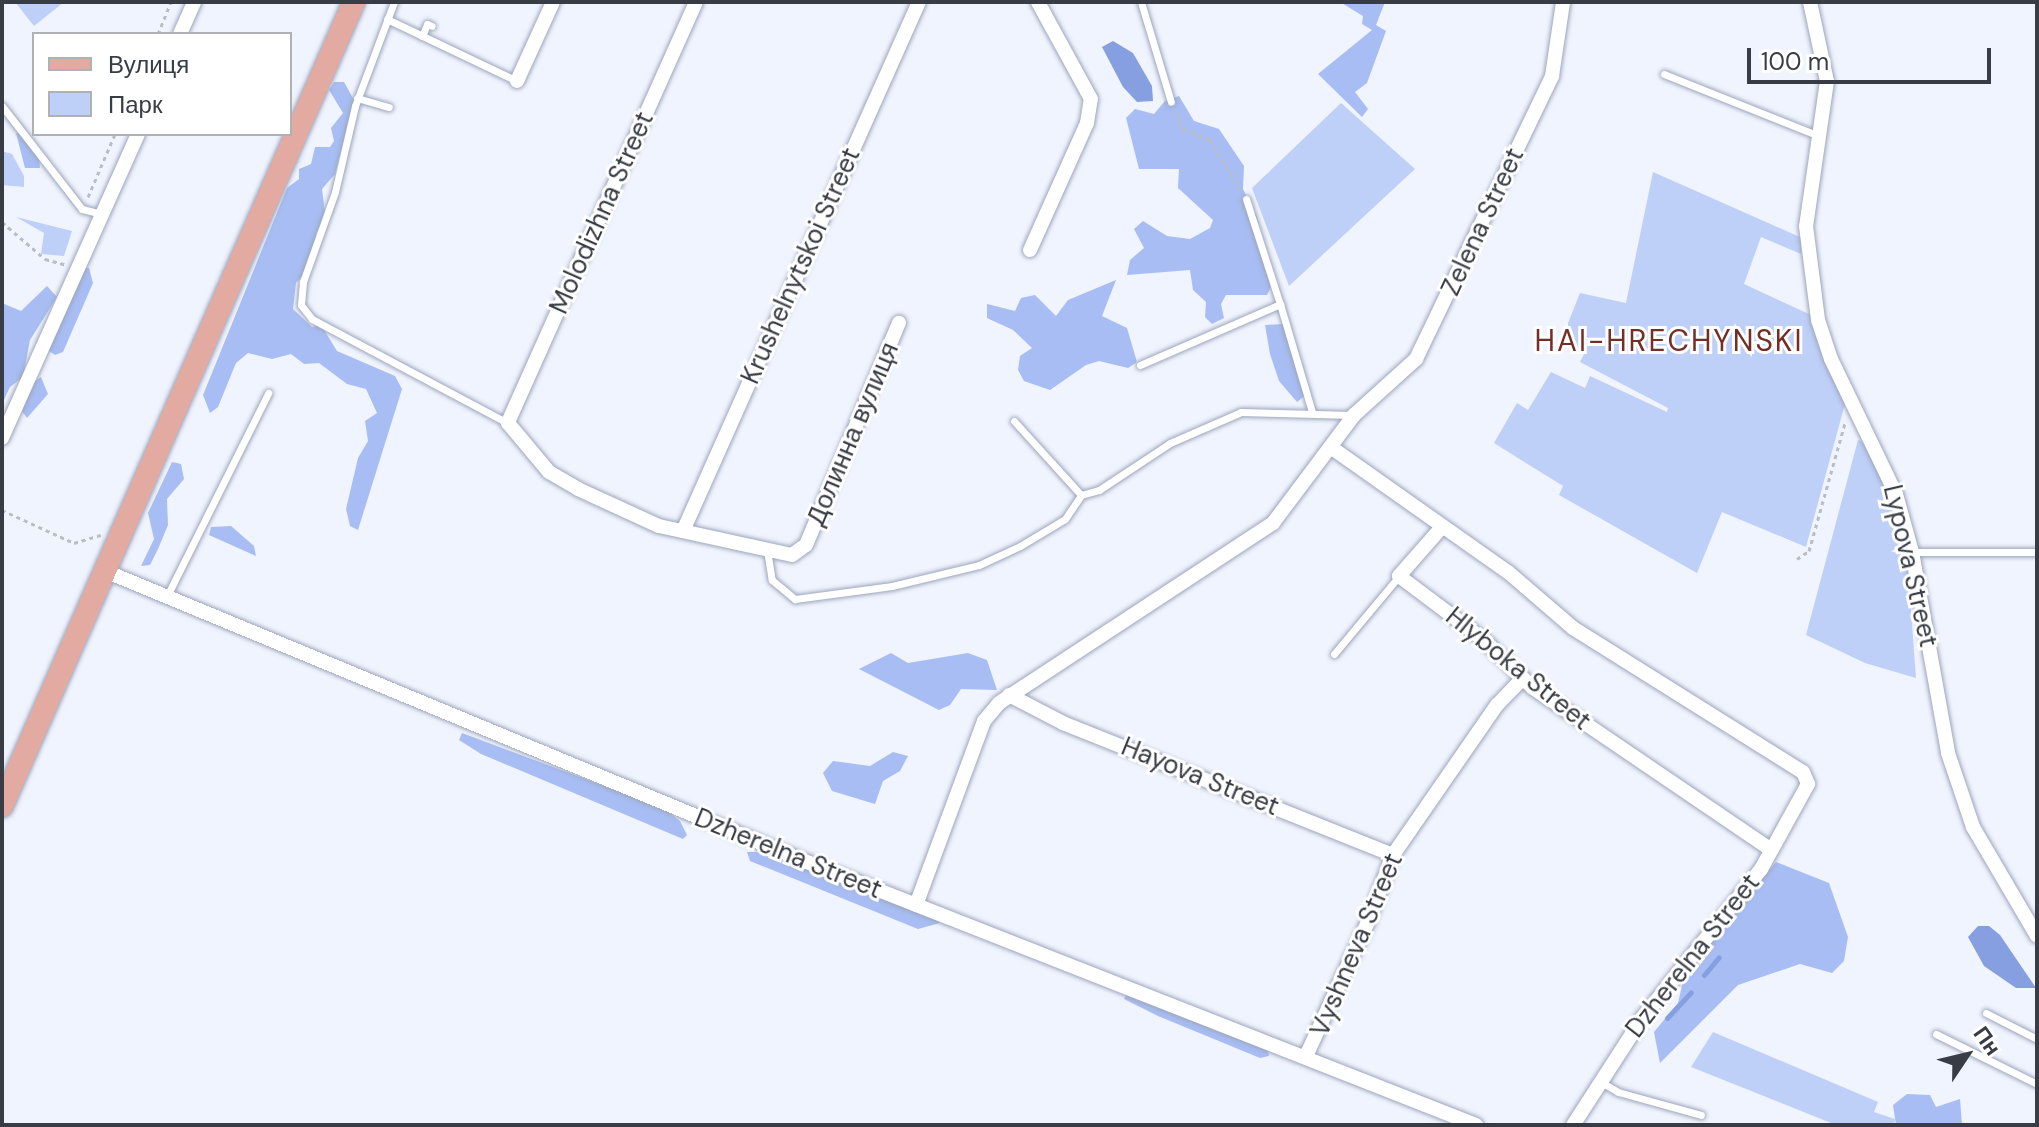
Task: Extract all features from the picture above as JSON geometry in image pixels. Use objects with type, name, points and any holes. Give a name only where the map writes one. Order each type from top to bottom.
[{"type":"main road","points":[[2,806],[354,2]]},
{"type":"street","points":[[181,32],[194,2]]},
{"type":"street","points":[[517,81],[553,2]]},
{"type":"street","name":"Molodizhna Street","points":[[508,423],[696,2]]},
{"type":"street","name":"Krushelnytskoi Street","points":[[683,531],[919,2]]},
{"type":"street","points":[[1030,250],[1087,123],[1091,99],[1038,2]]},
{"type":"street","name":"Zelena Street","points":[[1354,415],[1416,359],[1428,336],[1552,76],[1563,2]]},
{"type":"street","name":"Lypova Street","points":[[1810,2],[1827,81],[1806,226],[1818,320],[1849,399],[1882,457],[1912,552],[1948,753],[1973,827],[2037,936]]},
{"type":"street","points":[[2,438],[137,136]]},
{"type":"street","name":"Долинна вулиця","points":[[767,550],[792,555],[806,545],[899,323]]},
{"type":"street","points":[[916,905],[984,721],[1009,695],[1273,523],[1354,415]]},
{"type":"street","points":[[508,423],[559,478],[659,526],[767,550]]},
{"type":"street","points":[[1332,448],[1442,527],[1399,576]]},
{"type":"street","name":"Dzherelna Street","points":[[1442,527],[1508,572],[1573,628],[1803,772],[1808,784],[1771,850],[1641,1020],[1573,1125]]},
{"type":"street","name":"Dzherelna Street","points":[[105,571],[916,905],[1476,1125]]},
{"type":"street","name":"Hlyboka Street","points":[[1399,576],[1483,639],[1522,679],[1771,850]]},
{"type":"street","name":"Vyshneva Street","points":[[1306,1056],[1368,922],[1393,855],[1497,705],[1522,679]]},
{"type":"street","name":"Hayova Street","points":[[1009,695],[1063,723],[1393,855]]},
{"type":"lane","points":[[394,2],[357,98],[335,192],[303,282],[301,305],[312,319],[508,423]]},
{"type":"lane","points":[[1141,2],[1171,102]]},
{"type":"lane","points":[[387,19],[517,81]]},
{"type":"lane","points":[[422,36],[427,24],[432,26]]},
{"type":"lane","points":[[1664,74],[1821,136]]},
{"type":"lane","points":[[357,98],[389,107]]},
{"type":"lane","points":[[2,106],[82,209],[104,215]]},
{"type":"lane","points":[[1246,199],[1312,412]]},
{"type":"lane","points":[[1140,365],[1280,304]]},
{"type":"lane","points":[[167,596],[268,393]]},
{"type":"lane","points":[[767,550],[772,580],[795,599],[892,586],[979,565],[1020,546],[1065,519],[1081,495],[1099,490],[1210,422],[1241,412],[1354,415]]},
{"type":"lane","points":[[1014,421],[1081,495]]},
{"type":"lane","points":[[1912,552],[2037,552]]},
{"type":"lane","points":[[1334,654],[1399,576]]},
{"type":"lane","points":[[1986,1013],[2037,1039]]},
{"type":"lane","points":[[1936,1034],[2037,1084]]},
{"type":"lane","points":[[1601,1082],[1618,1092],[1701,1115]]},
{"type":"path","points":[[159,32],[171,2]]},
{"type":"path","points":[[1171,102],[1183,129],[1209,139],[1246,199]]},
{"type":"path","points":[[2,222],[45,259],[69,265]]},
{"type":"path","points":[[1797,559],[1809,551],[1849,399]]},
{"type":"path","points":[[2,510],[74,543],[94,534],[105,537]]},
{"type":"green space","points":[[15,2],[64,2],[34,26]]},
{"type":"green space","points":[[1341,103],[1415,169],[1289,286],[1252,188]]},
{"type":"green space","points":[[2,151],[12,154],[24,176],[24,187],[2,185]]},
{"type":"green space","points":[[1653,172],[1802,238],[1801,254],[1761,237],[1744,284],[1811,315],[1845,404],[1806,547],[1722,512],[1697,573],[1559,495],[1563,486],[1494,443],[1517,403],[1528,410],[1551,372],[1585,388],[1590,376],[1667,412],[1668,408],[1580,362],[1584,354],[1560,343],[1580,293],[1626,303]]},
{"type":"green space","points":[[16,217],[72,231],[64,256],[41,254],[44,233]]},
{"type":"green space","points":[[1858,440],[1866,443],[1880,463],[1907,557],[1916,678],[1865,663],[1806,635]]},
{"type":"green space","points":[[1713,1032],[1878,1102],[1874,1112],[1895,1119],[1894,1125],[1836,1125],[1691,1067]]},
{"type":"shaded area","points":[[1340,2],[1385,2],[1376,25],[1386,31],[1367,83],[1355,92],[1368,109],[1362,117],[1318,74],[1372,30],[1362,24],[1363,16]]},
{"type":"shaded area","points":[[1113,41],[1133,53],[1152,86],[1153,101],[1137,102],[1123,87],[1102,47]]},
{"type":"shaded area","points":[[334,82],[344,82],[354,100],[335,174],[322,189],[326,220],[317,231],[309,268],[296,283],[293,309],[312,327],[321,325],[337,351],[395,376],[402,389],[358,530],[350,526],[346,509],[358,458],[368,441],[365,421],[377,413],[366,389],[347,384],[319,363],[304,364],[291,354],[272,359],[248,353],[236,363],[218,407],[210,413],[203,395],[287,188],[299,179],[299,169],[311,164],[315,147],[330,147],[334,141],[331,128],[343,113],[329,90]]},
{"type":"shaded area","points":[[1179,96],[1194,121],[1219,129],[1244,166],[1243,189],[1257,217],[1273,283],[1267,295],[1226,295],[1221,304],[1224,318],[1212,324],[1205,317],[1206,302],[1193,290],[1190,270],[1127,275],[1130,260],[1144,248],[1134,229],[1143,221],[1167,236],[1190,239],[1210,228],[1213,220],[1178,188],[1179,169],[1139,169],[1126,118],[1135,109],[1154,114],[1165,101]]},
{"type":"shaded area","points":[[16,133],[25,135],[39,156],[40,168],[25,168]]},
{"type":"shaded area","points":[[82,268],[89,268],[93,283],[63,352],[55,355],[48,350]]},
{"type":"shaded area","points":[[1116,280],[1102,316],[1127,328],[1137,362],[1128,368],[1099,361],[1086,365],[1050,390],[1024,381],[1018,370],[1020,356],[1032,348],[1013,330],[987,318],[987,304],[1015,311],[1021,298],[1035,295],[1056,316],[1068,300]]},
{"type":"shaded area","points":[[47,286],[57,297],[30,340],[23,377],[10,387],[2,404],[2,303],[21,311]]},
{"type":"shaded area","points":[[1283,324],[1308,393],[1297,402],[1279,381],[1270,354],[1265,325]]},
{"type":"shaded area","points":[[41,377],[48,394],[27,418],[21,410],[32,383]]},
{"type":"shaded area","points":[[172,462],[181,464],[184,479],[167,499],[168,525],[158,549],[150,565],[141,566],[154,539],[148,513]]},
{"type":"shaded area","points":[[231,526],[254,546],[256,556],[209,535],[211,527]]},
{"type":"shaded area","points":[[891,653],[908,663],[968,653],[987,660],[997,690],[961,689],[950,705],[939,710],[859,669]]},
{"type":"shaded area","points":[[462,733],[663,808],[680,821],[687,835],[683,839],[481,754],[459,740]]},
{"type":"shaded area","points":[[893,752],[908,756],[900,771],[883,781],[875,804],[832,791],[823,773],[833,761],[870,766]]},
{"type":"shaded area","points":[[747,852],[765,852],[832,872],[931,912],[940,923],[918,929],[750,861]]},
{"type":"shaded area","points":[[1776,862],[1829,883],[1848,937],[1844,961],[1832,973],[1800,964],[1738,985],[1660,1063],[1654,1032],[1678,1003],[1686,968]]},
{"type":"shaded area","points":[[1978,926],[1989,926],[2000,935],[2036,988],[2016,988],[1984,966],[1968,937]]},
{"type":"shaded area","points":[[1126,995],[1268,1050],[1269,1056],[1260,1058],[1158,1016],[1124,999]]},
{"type":"shaded area","points":[[1907,1094],[1930,1095],[1936,1107],[1960,1099],[1962,1125],[1896,1125],[1893,1105]]},
{"type":"waterway","points":[[1704,975],[1719,957]]},
{"type":"waterway","points":[[1667,1018],[1691,992]]},
{"type":"district","name":"HAI-HRECHYNSKI","points":[[1669,341]]}]
